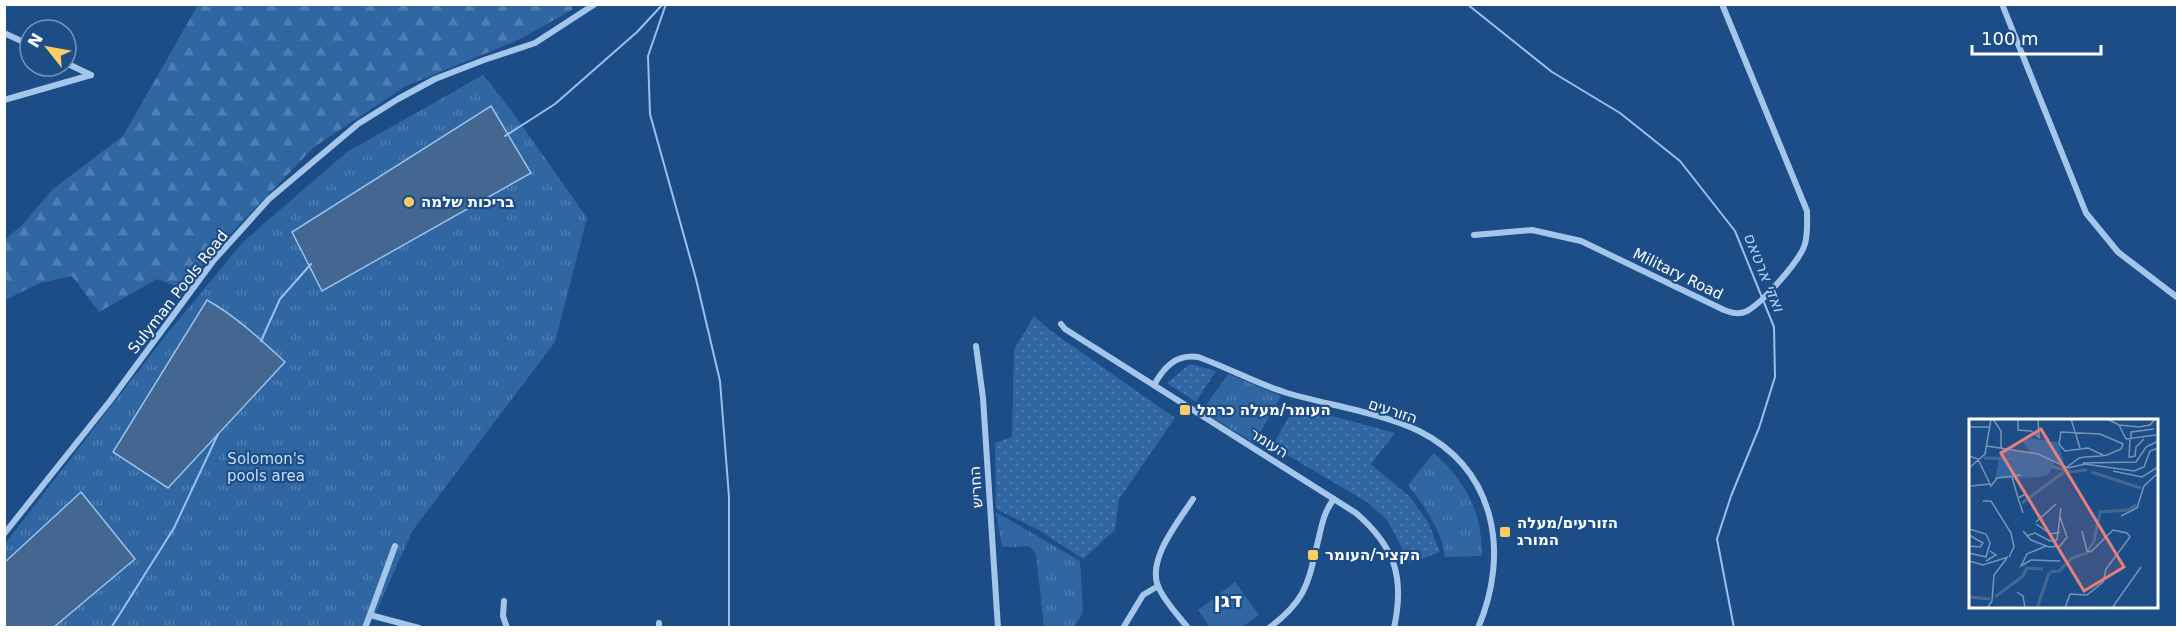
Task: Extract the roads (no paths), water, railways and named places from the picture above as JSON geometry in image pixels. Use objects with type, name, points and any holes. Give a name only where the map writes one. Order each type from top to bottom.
[{"type":"street","name":"Sulyman Pools Road","points":[[4,534],[110,401],[214,260],[269,199],[358,124],[398,99],[435,79],[535,43],[595,4]]},
{"type":"street","name":"Military Road","points":[[1474,235],[1532,230],[1581,242],[1724,310],[1737,314],[1748,311],[1783,278],[1805,246],[1807,211],[1722,4]]},
{"type":"street","points":[[2002,4],[2086,213],[2100,233],[2130,263],[2178,297]]},
{"type":"street","points":[[4,33],[18,39]]},
{"type":"street","points":[[4,100],[91,75],[78,69]]},
{"type":"street","name":"העומר","points":[[1061,324],[1065,329],[1334,498],[1374,528],[1387,546],[1395,565],[1399,586],[1394,627]]},
{"type":"street","name":"החריש","points":[[976,346],[983,398],[998,627]]},
{"type":"street","name":"הזורעים","points":[[1154,385],[1173,361],[1184,357],[1198,357],[1283,392],[1394,422],[1418,431],[1439,443],[1472,477],[1483,496],[1491,518],[1496,564],[1492,588],[1478,627]]},
{"type":"street","points":[[1269,627],[1291,611],[1305,591],[1323,518],[1334,498]]},
{"type":"street","points":[[1188,627],[1158,586],[1155,572],[1158,557],[1193,499]]},
{"type":"street","points":[[365,627],[395,546]]},
{"type":"street","points":[[1123,627],[1144,594],[1158,586]]},
{"type":"street","points":[[504,601],[503,616],[507,627]]},
{"type":"street","points":[[370,615],[419,627]]},
{"type":"waterway","points":[[505,136],[555,104],[637,32],[663,4]]},
{"type":"waterway","points":[[666,4],[648,56],[650,114],[696,279],[720,381],[729,497],[729,628]]},
{"type":"waterway","name":"ואדי ארטאס","points":[[1467,4],[1552,72],[1620,113],[1680,161],[1735,231],[1774,327],[1775,377],[1759,428],[1731,496],[1717,539],[1734,628]]},
{"type":"waterway","points":[[261,341],[280,299],[311,264]]},
{"type":"waterway","points":[[111,628],[174,528],[218,434]]},
{"type":"place","name":"בריכות שלמה","points":[[409,202]]},
{"type":"place","name":"העומר/מעלה כרמל","points":[[1185,410]]},
{"type":"place","name":"הזורעים/מעלה המורג","points":[[1505,532]]},
{"type":"place","name":"הקציר/העומר","points":[[1313,555]]},
{"type":"district","name":"דגן","points":[[1228,600]]},
{"type":"park label","name":"Solomon's pools area","points":[[266,468]]}]
